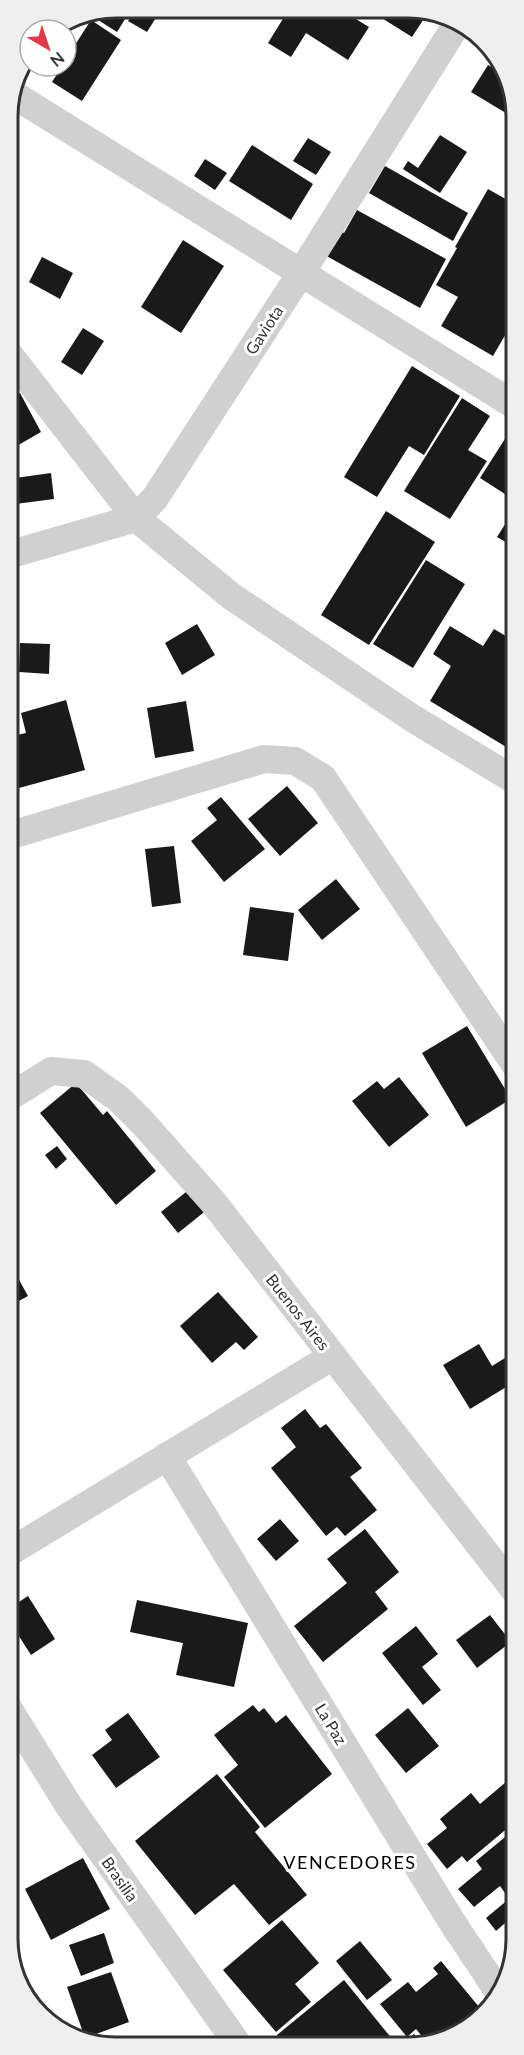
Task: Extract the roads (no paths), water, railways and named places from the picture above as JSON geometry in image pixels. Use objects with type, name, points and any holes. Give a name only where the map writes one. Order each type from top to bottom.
[{"type":"street","name":"Gaviota","points":[[136,518],[155,498],[301,273],[454,29]]},
{"type":"street","points":[[20,99],[506,400]]},
{"type":"street","points":[[18,366],[136,518],[231,596],[412,718],[506,775]]},
{"type":"street","points":[[18,552],[136,518]]},
{"type":"street","points":[[18,833],[264,759],[295,761],[322,778],[506,1051]]},
{"type":"street","name":"Buenos Aires","points":[[18,1092],[51,1071],[84,1074],[119,1099],[143,1122],[213,1202],[506,1579]]},
{"type":"street","points":[[18,1547],[333,1356]]},
{"type":"street","name":"La Paz","points":[[167,1456],[446,1912],[494,1986]]},
{"type":"street","name":"Brasilia","points":[[18,1724],[69,1806],[233,2037]]},
{"type":"district","name":"VENCEDORES","points":[[350,1863]]}]
